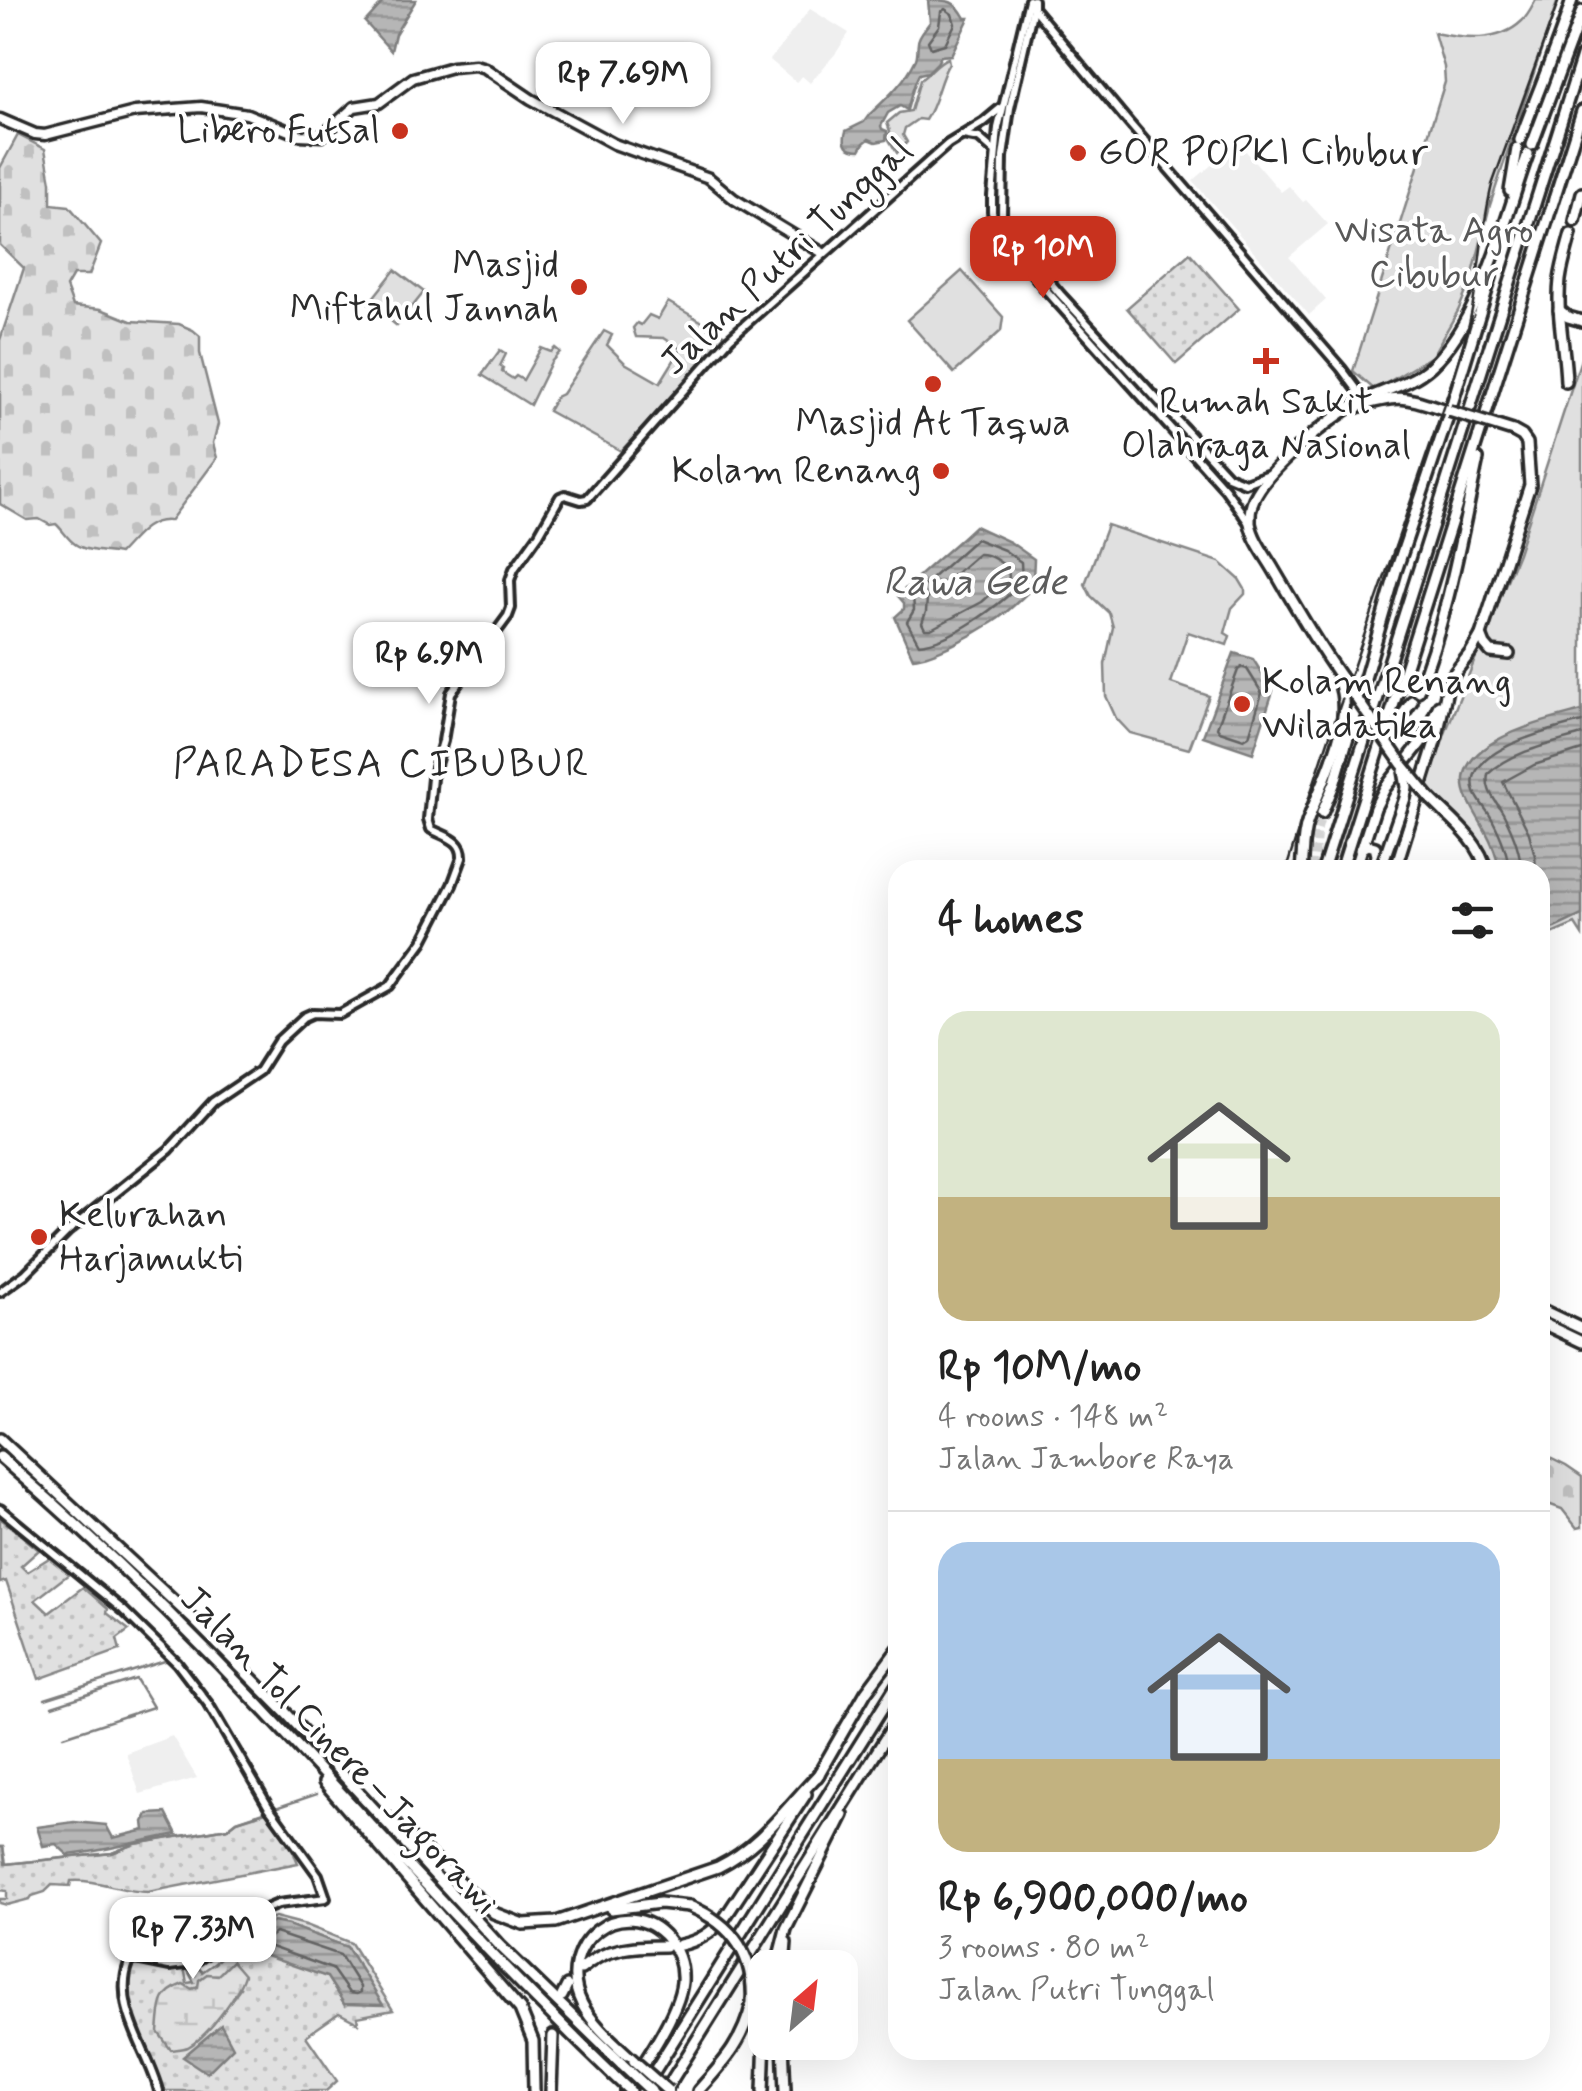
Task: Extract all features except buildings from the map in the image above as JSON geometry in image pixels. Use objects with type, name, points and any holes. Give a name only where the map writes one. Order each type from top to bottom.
[{"type":"highway","points":[[1322,813],[1336,782],[1396,572],[1484,306],[1518,145],[1572,0]]},
{"type":"highway","points":[[1484,860],[1402,764],[1331,665],[1259,545],[1250,524],[1250,510],[1270,474],[1345,411],[1364,398],[1420,376],[1443,353],[1485,280],[1582,11]]},
{"type":"highway","points":[[1326,860],[1582,56]]},
{"type":"highway","points":[[1344,860],[1582,111]]},
{"type":"highway","points":[[1575,221],[1582,193]]},
{"type":"highway","points":[[1566,382],[1560,278],[1571,234]]},
{"type":"highway","points":[[1559,310],[1582,320]]},
{"type":"highway","points":[[1345,411],[1393,397],[1407,397],[1513,431],[1522,436],[1530,452],[1530,486],[1482,635],[1453,675],[1423,740],[1385,788],[1358,860]]},
{"type":"highway","points":[[1378,752],[1415,696],[1433,653],[1488,412]]},
{"type":"highway","points":[[1482,635],[1492,652],[1509,654]]},
{"type":"highway","points":[[1302,860],[1307,824],[1341,728],[1343,692],[1331,665]]},
{"type":"highway","points":[[1399,860],[1437,736],[1447,689]]},
{"type":"highway","points":[[1381,860],[1405,798],[1402,764]]},
{"type":"highway","points":[[1360,850],[1368,845],[1375,847],[1376,860]]},
{"type":"highway","points":[[1402,852],[1403,860]]},
{"type":"highway","points":[[1550,1314],[1582,1328]]},
{"type":"highway","points":[[1550,1327],[1582,1342]]},
{"type":"highway","name":"Jalan Tol Cinere–Jagorawi","points":[[0,1439],[194,1620],[340,1773]]},
{"type":"highway","name":"Jalan Tol Cinere–Jagorawi","points":[[0,1457],[166,1612],[503,1966],[628,2091]]},
{"type":"highway","points":[[680,1945],[713,1931],[724,1919],[888,1662]]},
{"type":"highway","points":[[642,2091],[888,1699]]},
{"type":"highway","points":[[628,2091],[669,2018],[680,1992],[680,1961],[669,1940],[650,1925],[629,1920],[615,1921],[594,1932],[582,1945],[574,1972],[577,1992],[586,2011],[602,2030],[634,2061],[667,2091],[888,1734]]},
{"type":"highway","points":[[302,1752],[324,1783],[512,1997],[529,2027],[534,2052],[532,2091]]},
{"type":"highway","points":[[340,1773],[507,1920],[536,1924],[660,1903],[689,1906],[718,1921],[739,1945],[752,1975],[752,2003],[739,2042],[698,2091]]},
{"type":"highway","points":[[340,1773],[500,1946],[651,2091]]},
{"type":"highway","points":[[583,1914],[738,1858],[775,1825],[819,1774]]},
{"type":"highway","points":[[781,1950],[786,1929],[858,1781]]},
{"type":"highway","points":[[785,1950],[786,1929]]},
{"type":"highway","points":[[581,1969],[599,1956],[622,1948],[665,1946]]},
{"type":"highway","points":[[551,2091],[554,2036]]},
{"type":"highway","points":[[763,2091],[764,2060]]},
{"type":"highway","points":[[784,2060],[785,2091]]},
{"type":"main road","points":[[0,119],[44,135],[135,112],[213,108],[247,114],[294,134],[314,137],[326,134],[354,107],[379,102],[412,78],[462,65],[486,68],[614,144],[709,178],[734,199],[823,253]]},
{"type":"street","points":[[1032,3],[998,128],[992,212],[997,230],[1226,489],[1250,524]]},
{"type":"street","points":[[1032,3],[1005,138],[1001,186],[1004,224],[1009,235],[1050,289]]},
{"type":"street","points":[[1032,3],[1128,123],[1364,398]]},
{"type":"street","name":"Jalan Putri Tunggal","points":[[0,1292],[169,1150],[213,1102],[259,1071],[278,1041],[300,1020],[313,1013],[340,1014],[393,984],[423,942],[462,858],[458,843],[429,826],[432,778],[451,694],[508,616],[510,580],[560,497],[586,500],[722,347],[948,144],[1002,106]]},
{"type":"street","points":[[984,122],[998,128],[1005,138]]},
{"type":"street","name":"Jalan Putri Tunggal","points":[[963,135],[984,141],[995,152]]},
{"type":"street","points":[[1057,297],[1228,476],[1245,482],[1270,474]]},
{"type":"street","points":[[0,1509],[123,1610],[177,1663],[318,1875],[326,1898],[273,1906],[242,1922],[193,1963],[169,1966],[132,1960],[127,1966],[126,1996],[159,2091]]},
{"type":"shaded area","points":[[810,9],[849,33],[810,83],[802,76],[796,82],[770,60]]},
{"type":"shaded area","points":[[1238,142],[1281,192],[1289,186],[1328,224],[1289,257],[1326,300],[1309,315],[1193,181]]},
{"type":"shaded area","points":[[172,1736],[197,1778],[140,1794],[126,1753]]},
{"type":"green space","name":"Wisata Agro Cibubur","points":[[1536,0],[1558,0],[1490,205],[1472,278],[1432,356],[1375,390],[1353,371],[1445,82],[1434,33],[1469,38],[1502,33],[1524,19]]},
{"type":"green space","points":[[948,58],[929,113],[925,120],[918,119],[905,128],[907,142],[897,153],[888,138],[887,123],[899,113],[911,111],[920,80]]},
{"type":"green space","points":[[18,135],[45,149],[51,204],[69,206],[101,244],[89,275],[73,275],[66,287],[73,306],[101,309],[131,321],[179,324],[200,336],[200,353],[218,424],[213,443],[217,458],[170,521],[148,526],[119,554],[79,547],[56,524],[27,520],[0,504],[0,340],[24,268],[0,245],[0,168]]},
{"type":"green space","points":[[1190,253],[1239,309],[1176,364],[1127,308]]},
{"type":"green space","points":[[395,270],[424,292],[397,326],[369,303]]},
{"type":"green space","points":[[962,271],[1003,317],[1001,331],[954,373],[907,320]]},
{"type":"green space","points":[[668,302],[727,336],[621,451],[548,411],[604,331],[612,335],[607,345],[625,363],[660,383],[681,349],[664,338],[636,337],[633,328],[649,315],[658,319]]},
{"type":"green space","points":[[541,348],[560,352],[530,405],[482,375],[500,350],[506,354],[500,366],[502,372],[523,380]]},
{"type":"green space","points":[[1582,356],[1582,935],[1575,924],[1550,935],[1550,860],[1486,860],[1473,836],[1425,783],[1518,553]]},
{"type":"green space","points":[[1107,525],[1220,562],[1245,589],[1232,608],[1225,633],[1230,636],[1227,645],[1188,632],[1171,683],[1209,696],[1189,749],[1130,733],[1116,718],[1106,696],[1105,664],[1113,627],[1109,613],[1091,596],[1085,584]]},
{"type":"green space","points":[[1550,1458],[1582,1477],[1582,1527],[1577,1528],[1562,1509],[1550,1505]]},
{"type":"green space","points":[[0,1518],[39,1550],[21,1566],[27,1572],[49,1558],[69,1574],[35,1600],[49,1613],[83,1587],[129,1630],[117,1639],[120,1650],[39,1679],[6,1581],[0,1583]]},
{"type":"green space","points":[[266,1812],[298,1863],[148,1892],[71,1881],[70,1886],[52,1885],[30,1899],[0,1903],[0,1899],[7,1899],[7,1891],[0,1890],[0,1847],[6,1864],[112,1853],[135,1844],[228,1828]]},
{"type":"green space","points":[[275,1917],[351,1943],[393,2010],[357,2017],[358,2023],[339,2013],[306,2036],[337,2081],[326,2091],[161,2091],[132,2009],[129,1976],[135,1963],[184,1967],[187,1983],[194,1982],[186,1967],[196,1964],[202,1972],[249,1927]],"holes":[[[273,1922],[347,1947],[344,2004],[327,1977],[310,1970]],[[217,1975],[240,1988],[213,2024],[182,1984],[192,1989]]]},
{"type":"green space","points":[[232,1961],[244,1975],[229,2004],[196,2042],[171,2050],[158,2032],[164,1997],[183,1984],[192,1989],[198,1987],[199,1980],[207,1974],[218,1975]]},
{"type":"water","points":[[385,0],[416,0],[395,34],[391,51],[365,22]]},
{"type":"water","points":[[928,0],[951,2],[969,18],[951,55],[941,56],[928,72],[919,74],[907,110],[900,106],[888,113],[881,126],[887,131],[886,140],[869,139],[860,150],[849,147],[845,143],[846,131],[864,122],[912,67],[919,37],[930,22]]},
{"type":"water","name":"Rawa Gede","points":[[975,526],[1010,542],[1034,559],[1036,585],[1004,614],[965,639],[913,658],[895,617],[904,609],[898,596]]},
{"type":"water","name":"Kolam Renang Wiladatika","points":[[1234,653],[1253,659],[1273,691],[1253,753],[1203,736]]},
{"type":"water","points":[[1582,711],[1582,915],[1550,930],[1550,860],[1497,860],[1468,799],[1464,780],[1470,763],[1483,749],[1545,721]]},
{"type":"water","points":[[166,1813],[177,1834],[68,1855],[56,1844],[43,1846],[37,1827],[74,1822],[106,1825],[113,1838],[145,1830],[148,1814]]},
{"type":"water","points":[[273,1922],[347,1947],[383,2005],[344,2004],[327,1977],[257,1953],[251,1936]]},
{"type":"water","points":[[221,2025],[233,2047],[207,2073],[183,2057]]},
{"type":"waterway","points":[[45,1699],[168,1660]]},
{"type":"waterway","points":[[52,1706],[136,1679],[153,1707],[64,1736]]},
{"type":"waterway","points":[[0,1847],[5,1864],[112,1853],[135,1844],[228,1828],[237,1821],[317,1794]]},
{"type":"tunnel","points":[[1314,860],[1322,813]]},
{"type":"tunnel","points":[[553,2036],[561,2000]]},
{"type":"tram line","points":[[1289,860],[1457,366],[1472,310],[1492,185],[1559,0]]},
{"type":"place","name":"Libero Futsal","points":[[400,131]]},
{"type":"place","name":"GOR POPKI Cibubur","points":[[1078,153]]},
{"type":"place","name":"Masjid Miftahul Jannah","points":[[579,287]]},
{"type":"place","name":"Rumah Sakit Olahraga Nasional","points":[[1266,361]]},
{"type":"place","name":"Masjid At Taqwa","points":[[933,384]]},
{"type":"place","name":"Kolam Renang","points":[[941,471]]},
{"type":"place","name":"Kolam Renang Wiladatika","points":[[1242,704]]},
{"type":"place","name":"Kelurahan Harjamukti","points":[[39,1237]]},
{"type":"district","name":"PARADESA CIBUBUR","points":[[382,765]]}]
